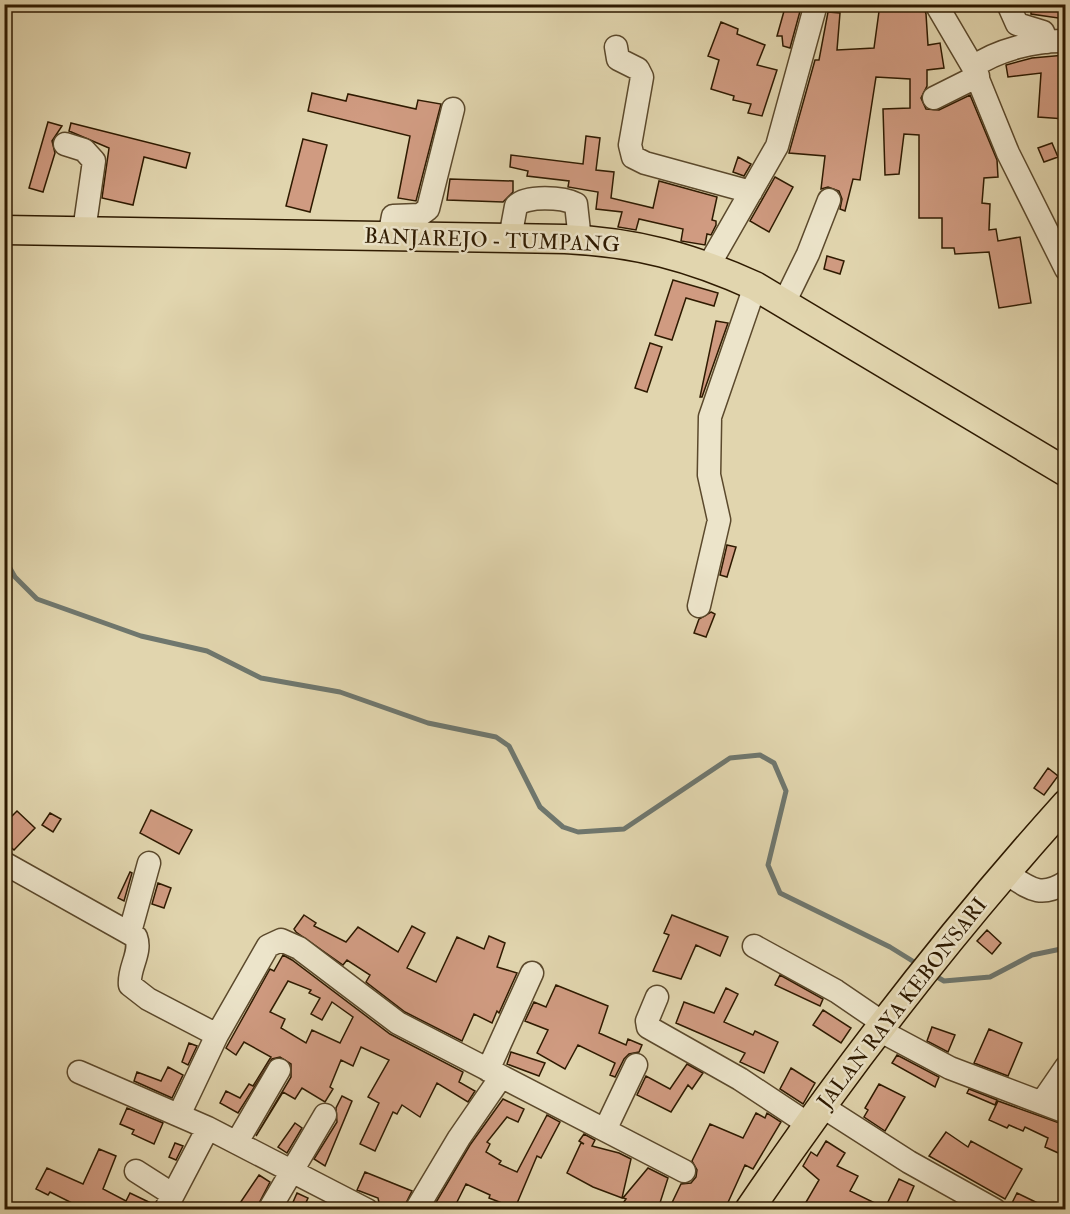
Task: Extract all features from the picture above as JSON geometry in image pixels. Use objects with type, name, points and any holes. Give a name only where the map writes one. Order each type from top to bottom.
[{"type":"main road","name":"BANJAREJO - TUMPANG","points":[[4,230],[510,238],[580,240],[632,246],[709,265],[755,286],[1065,472]]},
{"type":"main road","name":"JALAN RAYA KEBONSARI","points":[[749,1209],[814,1114],[880,1026],[938,952],[1065,804]]},
{"type":"street","points":[[709,265],[777,146],[816,4]]},
{"type":"street","points":[[936,4],[982,64],[1008,153],[1065,269]]},
{"type":"street","points":[[1009,6],[1017,24],[1043,32],[1056,41]]},
{"type":"street","points":[[934,98],[982,64],[1056,41]]},
{"type":"street","points":[[616,47],[618,59],[640,71],[642,77],[630,145],[633,157],[645,163],[751,192]]},
{"type":"street","points":[[389,237],[393,216],[420,215],[428,209],[453,110]]},
{"type":"street","points":[[64,144],[84,150],[93,158],[95,165],[84,231]]},
{"type":"street","points":[[510,238],[516,206],[523,200],[538,200],[570,201],[576,204],[580,240]]},
{"type":"street","points":[[784,303],[808,254],[829,200]]},
{"type":"street","points":[[699,606],[719,520],[709,475],[710,417],[755,286]]},
{"type":"street","points":[[4,863],[130,932],[136,937],[138,946],[129,977],[130,985],[148,999],[217,1035]]},
{"type":"street","points":[[130,932],[149,863]]},
{"type":"street","points":[[1006,873],[1041,892],[1053,891],[1065,882]]},
{"type":"street","points":[[179,1115],[217,1035],[268,946],[281,940],[299,948],[398,1023],[684,1171]]},
{"type":"street","points":[[754,946],[836,991],[880,1026],[950,1068],[1065,1112]]},
{"type":"street","points":[[417,1209],[494,1074],[532,973]]},
{"type":"street","points":[[657,997],[647,1021],[648,1027],[740,1078],[909,1162],[994,1209]]},
{"type":"street","points":[[605,1130],[636,1065]]},
{"type":"street","points":[[1042,1102],[1065,1067]]},
{"type":"street","points":[[237,1142],[279,1070]]},
{"type":"street","points":[[79,1072],[208,1128],[291,1169],[337,1203],[367,1209]]},
{"type":"street","points":[[269,1209],[325,1116]]},
{"type":"street","points":[[136,1171],[168,1202],[208,1128]]},
{"type":"building","points":[[786,4],[802,4],[790,48],[783,46],[782,36],[777,36]]},
{"type":"building","points":[[880,4],[923,4],[928,45],[940,43],[944,68],[927,70],[927,86],[921,98],[926,109],[939,110],[970,95],[997,160],[998,177],[984,178],[982,203],[990,204],[989,230],[996,229],[998,241],[1020,237],[1031,303],[999,308],[989,252],[955,254],[954,248],[942,248],[942,218],[919,218],[919,135],[904,134],[899,174],[885,175],[883,109],[910,108],[910,79],[876,77],[860,180],[853,179],[845,211],[840,209],[842,199],[839,191],[828,187],[821,189],[825,156],[789,153],[815,60],[819,60],[828,12],[840,13],[837,50],[874,48]]},
{"type":"building","points":[[1031,4],[1065,4],[1065,19],[1031,14]]},
{"type":"building","points":[[721,22],[738,29],[737,34],[765,45],[757,65],[777,70],[762,116],[748,113],[751,104],[733,100],[734,96],[711,89],[719,60],[708,56]]},
{"type":"building","points":[[1065,55],[1065,119],[1038,117],[1041,73],[1008,77],[1006,65],[1032,58]]},
{"type":"building","points":[[312,93],[346,101],[348,94],[416,109],[418,100],[441,104],[416,201],[398,198],[410,136],[308,111]]},
{"type":"building","points":[[48,122],[62,126],[52,141],[55,153],[43,192],[29,188]]},
{"type":"building","points":[[71,123],[190,153],[186,168],[144,157],[133,205],[102,198],[109,148],[69,131]]},
{"type":"building","points":[[586,136],[600,138],[596,170],[614,172],[611,198],[653,208],[659,181],[717,197],[712,220],[716,221],[716,225],[711,235],[707,234],[705,245],[681,241],[683,229],[639,219],[636,230],[618,227],[622,212],[596,209],[598,192],[568,187],[569,181],[527,176],[528,171],[510,167],[511,155],[583,164]]},
{"type":"building","points":[[303,139],[327,145],[310,212],[286,206]]},
{"type":"building","points":[[1052,143],[1058,157],[1044,162],[1038,148]]},
{"type":"building","points":[[738,157],[751,164],[744,176],[733,172]]},
{"type":"building","points":[[775,177],[793,187],[769,232],[750,221]]},
{"type":"building","points":[[450,179],[513,181],[513,192],[503,202],[447,200]]},
{"type":"building","points":[[827,256],[844,261],[840,274],[824,269]]},
{"type":"building","points":[[673,280],[718,293],[714,306],[686,298],[672,340],[655,335]]},
{"type":"building","points":[[716,321],[728,323],[702,397],[700,397]]},
{"type":"building","points":[[650,343],[662,347],[647,392],[635,388]]},
{"type":"building","points":[[727,545],[736,547],[727,577],[720,575]]},
{"type":"building","points":[[711,612],[715,614],[706,637],[694,633],[699,619]]},
{"type":"building","points":[[1048,768],[1058,776],[1044,795],[1034,788]]},
{"type":"building","points":[[151,810],[192,830],[179,854],[140,833]]},
{"type":"building","points":[[17,811],[35,828],[14,850],[4,841],[4,824]]},
{"type":"building","points":[[50,813],[61,819],[53,832],[42,825]]},
{"type":"building","points":[[130,872],[132,873],[124,901],[118,898]]},
{"type":"building","points":[[158,883],[171,888],[164,908],[152,904]]},
{"type":"building","points":[[304,915],[316,923],[314,926],[346,942],[358,927],[398,952],[412,926],[425,933],[407,968],[436,982],[457,937],[484,949],[489,936],[505,943],[497,967],[517,973],[492,1023],[474,1014],[462,1041],[405,1012],[366,982],[370,975],[347,960],[343,965],[296,932],[294,929]]},
{"type":"building","points":[[672,915],[728,937],[720,956],[696,945],[681,979],[653,971],[669,935],[664,933]]},
{"type":"building","points":[[987,930],[1001,943],[992,954],[977,941]]},
{"type":"building","points":[[283,955],[292,960],[390,1034],[463,1072],[459,1082],[475,1091],[468,1102],[437,1083],[420,1117],[402,1105],[397,1114],[393,1112],[375,1151],[360,1144],[379,1103],[368,1097],[389,1060],[361,1047],[353,1066],[341,1060],[330,1087],[333,1089],[325,1102],[302,1088],[295,1099],[283,1092],[256,1136],[291,1077],[291,1064],[280,1057],[272,1059],[238,1113],[220,1103],[226,1091],[240,1098],[249,1084],[253,1086],[271,1057],[244,1042],[236,1055],[226,1048],[270,969],[274,971]],"holes":[[[288,981],[311,990],[309,993],[320,998],[311,1014],[322,1020],[332,1002],[353,1017],[340,1043],[312,1030],[306,1043],[281,1028],[285,1019],[270,1012]]]},
{"type":"building","points":[[780,975],[823,999],[820,1006],[775,985]]},
{"type":"building","points":[[556,985],[608,1006],[599,1033],[626,1045],[628,1039],[642,1045],[639,1052],[629,1054],[624,1059],[615,1077],[610,1075],[615,1063],[578,1045],[565,1069],[537,1053],[548,1030],[525,1021],[534,1002],[546,1007]]},
{"type":"building","points":[[726,988],[738,994],[724,1022],[753,1035],[755,1031],[778,1042],[764,1073],[740,1062],[745,1053],[676,1023],[684,1002],[714,1013]]},
{"type":"building","points":[[823,1010],[851,1028],[841,1043],[813,1025]]},
{"type":"building","points":[[932,1027],[955,1035],[948,1052],[927,1041]]},
{"type":"building","points":[[989,1029],[1022,1043],[1008,1076],[974,1063]]},
{"type":"building","points":[[189,1043],[197,1046],[188,1065],[182,1062]]},
{"type":"building","points":[[511,1052],[545,1063],[539,1076],[507,1064]]},
{"type":"building","points":[[897,1055],[939,1077],[935,1087],[892,1063]]},
{"type":"building","points":[[687,1064],[703,1073],[692,1089],[688,1085],[671,1112],[637,1095],[646,1076],[670,1089]]},
{"type":"building","points":[[168,1067],[183,1075],[172,1098],[134,1081],[137,1072],[161,1081]]},
{"type":"building","points":[[791,1068],[815,1083],[803,1104],[780,1089]]},
{"type":"building","points":[[879,1084],[905,1097],[885,1131],[864,1117],[868,1110],[865,1108]]},
{"type":"building","points":[[969,1089],[997,1100],[995,1105],[967,1093]]},
{"type":"building","points":[[342,1096],[352,1101],[325,1166],[314,1159],[337,1122],[336,1108]]},
{"type":"building","points":[[503,1099],[524,1109],[518,1122],[507,1117],[487,1142],[490,1144],[486,1152],[501,1161],[499,1164],[517,1172],[547,1115],[560,1122],[541,1158],[537,1156],[515,1208],[489,1198],[490,1195],[466,1184],[454,1208],[457,1209],[432,1209],[470,1145]]},
{"type":"building","points":[[998,1101],[1065,1125],[1065,1156],[1045,1147],[1048,1138],[1025,1127],[1023,1131],[1009,1125],[1007,1128],[989,1120]]},
{"type":"building","points":[[127,1108],[163,1123],[154,1144],[132,1134],[134,1130],[120,1124]]},
{"type":"building","points":[[756,1113],[765,1118],[767,1113],[781,1122],[753,1169],[745,1165],[725,1209],[669,1209],[681,1184],[691,1183],[696,1177],[697,1170],[692,1161],[710,1124],[743,1138]]},
{"type":"building","points":[[295,1123],[302,1128],[287,1153],[278,1147]]},
{"type":"building","points":[[946,1132],[968,1147],[971,1141],[1022,1169],[1005,1199],[929,1156]]},
{"type":"building","points":[[584,1134],[595,1140],[592,1146],[619,1153],[631,1159],[622,1198],[593,1187],[567,1173],[581,1143],[584,1144],[579,1141]]},
{"type":"building","points":[[826,1141],[845,1153],[837,1166],[858,1176],[850,1191],[885,1208],[899,1179],[914,1186],[904,1209],[802,1209],[819,1180],[803,1166],[811,1152],[817,1156]]},
{"type":"building","points":[[175,1143],[183,1146],[176,1160],[169,1157]]},
{"type":"building","points":[[99,1149],[116,1156],[103,1189],[126,1201],[130,1193],[153,1204],[152,1209],[84,1209],[50,1192],[48,1195],[36,1189],[47,1168],[83,1184]]},
{"type":"building","points":[[648,1168],[668,1178],[658,1209],[635,1209],[623,1203],[626,1199],[623,1198]]},
{"type":"building","points":[[365,1172],[412,1191],[403,1209],[380,1207],[378,1198],[357,1190]]},
{"type":"building","points":[[259,1175],[270,1182],[256,1209],[236,1209]]},
{"type":"building","points":[[297,1193],[308,1198],[303,1209],[290,1209]]},
{"type":"building","points":[[1017,1193],[1050,1209],[1009,1209]]},
{"type":"waterway","points":[[4,558],[15,577],[37,599],[141,636],[207,651],[261,678],[340,692],[428,723],[496,737],[509,746],[540,807],[563,827],[578,832],[624,829],[730,758],[760,755],[774,763],[786,791],[768,865],[780,893],[890,947],[919,965]]},
{"type":"waterway","points":[[932,974],[944,981],[990,977],[1032,955],[1066,948]]}]
